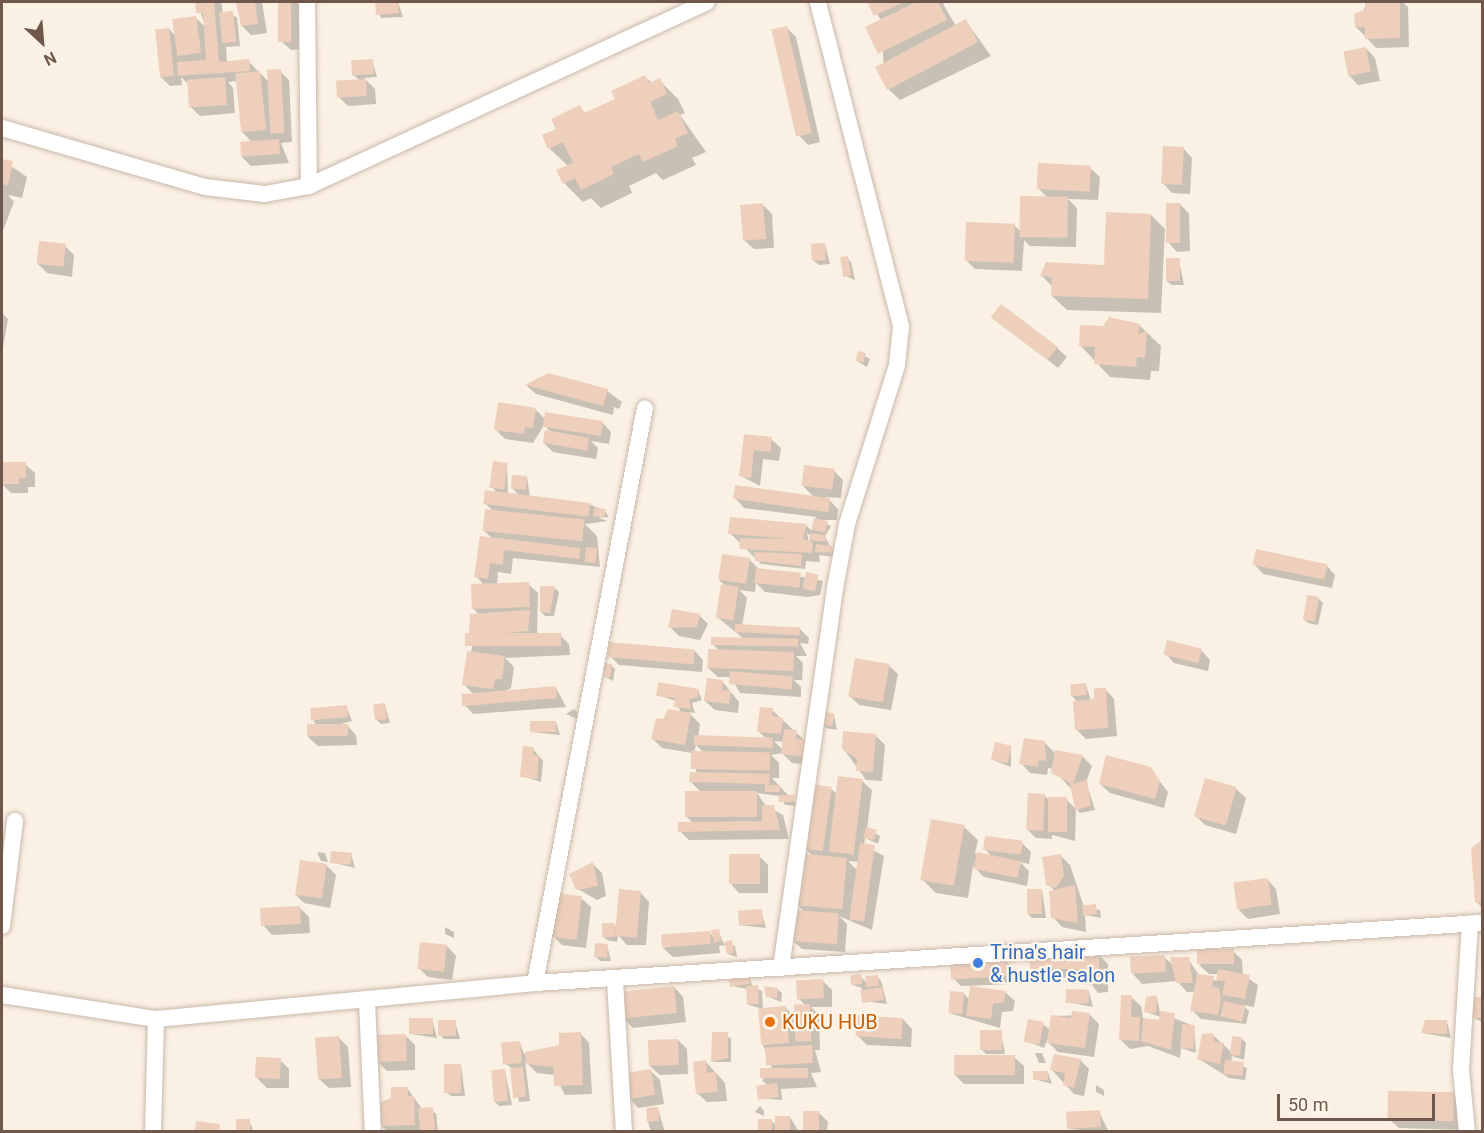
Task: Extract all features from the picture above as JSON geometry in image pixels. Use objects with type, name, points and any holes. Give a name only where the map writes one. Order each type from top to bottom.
[{"type":"street","points":[[307,2],[309,186]]},
{"type":"street","points":[[2,128],[205,187],[265,194],[309,186],[707,2]]},
{"type":"street","points":[[781,968],[847,524],[897,365],[901,326],[818,2]]},
{"type":"street","points":[[535,983],[645,408]]},
{"type":"street","points":[[2,926],[15,820]]},
{"type":"street","points":[[2,995],[156,1020],[367,1002],[535,983],[615,981],[781,968],[1476,923],[1461,1070],[1467,1131]]},
{"type":"street","points":[[615,981],[624,1131]]},
{"type":"street","points":[[367,1002],[373,1131]]},
{"type":"street","points":[[153,1131],[156,1020]]},
{"type":"building","points":[[195,2],[214,2],[219,62],[249,59],[250,71],[178,76],[177,62],[206,60],[203,13],[196,13]]},
{"type":"building","points":[[236,2],[255,2],[258,24],[241,26]]},
{"type":"building","points":[[278,2],[291,2],[291,42],[278,42]]},
{"type":"building","points":[[375,2],[398,2],[399,13],[376,15]]},
{"type":"building","points":[[867,2],[904,2],[874,16]]},
{"type":"building","points":[[916,2],[938,2],[947,20],[878,54],[865,27]]},
{"type":"building","points":[[1365,2],[1400,2],[1400,38],[1365,39],[1365,27],[1355,27],[1354,14],[1365,10]]},
{"type":"building","points":[[233,11],[236,42],[222,43],[219,12]]},
{"type":"building","points":[[196,16],[201,53],[177,56],[172,19]]},
{"type":"building","points":[[966,19],[978,42],[887,90],[875,67]]},
{"type":"building","points":[[787,26],[812,133],[796,137],[771,30]]},
{"type":"building","points":[[169,28],[174,76],[160,77],[155,29]]},
{"type":"building","points":[[1366,47],[1371,72],[1348,76],[1343,51]]},
{"type":"building","points":[[373,59],[374,74],[352,75],[351,61]]},
{"type":"building","points":[[281,69],[284,133],[270,134],[267,70]]},
{"type":"building","points":[[260,71],[266,130],[241,132],[235,74]]},
{"type":"building","points":[[645,75],[649,83],[660,78],[667,94],[650,102],[658,120],[678,111],[688,133],[675,139],[678,146],[643,162],[639,154],[611,167],[614,174],[581,190],[575,178],[563,184],[556,170],[573,163],[563,142],[548,149],[542,135],[556,129],[551,119],[580,105],[584,113],[615,99],[611,91]]},
{"type":"building","points":[[225,77],[227,105],[189,108],[187,80]]},
{"type":"building","points":[[366,79],[367,96],[337,98],[336,81]]},
{"type":"building","points":[[279,139],[280,154],[241,157],[240,142]]},
{"type":"building","points":[[1163,146],[1184,147],[1182,185],[1161,184]]},
{"type":"building","points":[[2,159],[13,161],[8,185],[2,184]]},
{"type":"building","points":[[1038,163],[1091,166],[1090,192],[1037,189]]},
{"type":"building","points":[[1020,196],[1068,197],[1067,238],[1019,237]]},
{"type":"building","points":[[763,203],[766,239],[743,241],[740,205]]},
{"type":"building","points":[[1166,203],[1180,203],[1180,243],[1166,243]]},
{"type":"building","points":[[1106,212],[1151,214],[1148,299],[1051,296],[1052,277],[1040,276],[1046,262],[1104,265]]},
{"type":"building","points":[[966,222],[1015,224],[1014,263],[965,261]]},
{"type":"building","points":[[39,241],[66,244],[63,267],[37,264]]},
{"type":"building","points":[[825,243],[826,260],[812,261],[811,244]]},
{"type":"building","points":[[848,256],[851,276],[843,277],[840,257]]},
{"type":"building","points":[[1166,258],[1180,258],[1180,281],[1166,281]]},
{"type":"building","points":[[1001,304],[1058,347],[1047,360],[991,318]]},
{"type":"building","points":[[1109,317],[1140,324],[1138,334],[1147,331],[1145,358],[1137,357],[1136,367],[1094,364],[1095,347],[1079,346],[1080,325],[1103,326]]},
{"type":"building","points":[[858,351],[866,353],[863,363],[856,361]]},
{"type":"building","points":[[548,373],[608,389],[603,406],[525,385]]},
{"type":"building","points":[[498,402],[536,408],[533,428],[525,427],[524,434],[494,430]]},
{"type":"building","points":[[545,412],[603,421],[601,436],[543,427]]},
{"type":"building","points":[[545,430],[589,438],[587,451],[543,443]]},
{"type":"building","points":[[744,434],[772,437],[770,452],[754,450],[751,478],[739,476]]},
{"type":"building","points":[[493,461],[508,463],[504,490],[489,488]]},
{"type":"building","points":[[2,462],[26,462],[26,478],[19,478],[19,484],[2,484]]},
{"type":"building","points":[[804,465],[835,469],[832,490],[801,486]]},
{"type":"building","points":[[512,475],[527,476],[526,490],[511,489]]},
{"type":"building","points":[[735,485],[830,498],[828,512],[733,499]]},
{"type":"building","points":[[485,490],[590,503],[589,517],[483,504]]},
{"type":"building","points":[[594,508],[606,509],[604,518],[593,516]]},
{"type":"building","points":[[485,509],[584,519],[582,541],[483,531]]},
{"type":"building","points":[[730,517],[807,524],[803,539],[813,542],[812,553],[739,549],[740,538],[792,539],[728,534]]},
{"type":"building","points":[[814,518],[828,521],[825,533],[812,530]]},
{"type":"building","points":[[810,533],[826,535],[825,542],[809,540]]},
{"type":"building","points":[[480,536],[580,548],[579,559],[504,550],[503,565],[490,563],[488,579],[474,577]]},
{"type":"building","points":[[816,544],[832,546],[836,553],[815,552]]},
{"type":"building","points":[[586,547],[597,548],[596,563],[585,562]]},
{"type":"building","points":[[1256,549],[1327,564],[1324,580],[1253,565]]},
{"type":"building","points":[[754,552],[802,554],[801,566],[755,561]]},
{"type":"building","points":[[722,554],[750,558],[746,584],[718,580]]},
{"type":"building","points":[[756,568],[801,573],[799,588],[754,583]]},
{"type":"building","points":[[806,572],[819,575],[815,591],[802,589]]},
{"type":"building","points":[[529,582],[530,607],[472,609],[471,584]]},
{"type":"building","points":[[721,584],[739,587],[733,620],[716,618]]},
{"type":"building","points":[[540,586],[555,586],[550,613],[540,612]]},
{"type":"building","points":[[1307,595],[1319,597],[1315,622],[1303,620]]},
{"type":"building","points":[[672,609],[700,614],[697,627],[668,628]]},
{"type":"building","points":[[530,610],[528,631],[469,636],[470,614]]},
{"type":"building","points":[[735,624],[800,627],[799,635],[735,632]]},
{"type":"building","points":[[465,633],[561,633],[561,646],[465,646]]},
{"type":"building","points":[[711,637],[798,639],[798,647],[711,645]]},
{"type":"building","points":[[1167,640],[1202,649],[1198,663],[1163,655]]},
{"type":"building","points":[[609,642],[695,649],[693,664],[608,657]]},
{"type":"building","points":[[708,649],[794,652],[793,671],[707,668]]},
{"type":"building","points":[[467,651],[505,656],[502,679],[495,679],[493,689],[462,685]]},
{"type":"building","points":[[855,658],[889,664],[883,702],[848,696]]},
{"type":"building","points":[[605,663],[612,664],[610,678],[603,677]]},
{"type":"building","points":[[730,671],[793,676],[792,689],[729,684]]},
{"type":"building","points":[[707,678],[723,680],[722,690],[731,691],[729,704],[704,701]]},
{"type":"building","points":[[658,682],[699,689],[698,697],[689,699],[691,709],[674,707],[675,698],[656,696]]},
{"type":"building","points":[[1086,683],[1087,695],[1071,696],[1070,684]]},
{"type":"building","points":[[556,686],[557,698],[462,706],[461,694]]},
{"type":"building","points":[[1094,688],[1106,688],[1108,728],[1075,730],[1073,701],[1094,699]]},
{"type":"building","points":[[385,703],[387,719],[375,720],[373,704]]},
{"type":"building","points":[[347,705],[348,717],[311,720],[310,708]]},
{"type":"building","points":[[760,707],[773,708],[772,716],[783,718],[781,734],[757,732]]},
{"type":"building","points":[[668,709],[691,713],[685,745],[651,739],[656,718],[663,719]]},
{"type":"building","points":[[822,711],[835,714],[832,727],[819,724]]},
{"type":"building","points":[[530,721],[556,721],[556,732],[530,732]]},
{"type":"building","points":[[307,724],[348,724],[348,736],[307,736]]},
{"type":"building","points":[[784,729],[797,730],[796,739],[807,740],[805,757],[781,754]]},
{"type":"building","points":[[843,731],[876,734],[873,772],[856,771],[857,759],[842,749]]},
{"type":"building","points":[[694,735],[773,738],[773,748],[694,745]]},
{"type":"building","points":[[1024,738],[1045,741],[1046,761],[1039,760],[1038,767],[1019,764]]},
{"type":"building","points":[[995,742],[1012,746],[1008,763],[991,760]]},
{"type":"building","points":[[523,746],[534,747],[533,755],[539,755],[537,779],[520,777]]},
{"type":"building","points":[[1055,750],[1083,755],[1073,784],[1087,780],[1091,806],[1075,810],[1070,783],[1051,773]]},
{"type":"building","points":[[691,751],[770,752],[770,770],[691,769]]},
{"type":"building","points":[[1106,755],[1151,767],[1160,781],[1155,799],[1099,784]]},
{"type":"building","points":[[690,772],[770,774],[769,785],[780,785],[780,792],[765,792],[765,784],[689,782]]},
{"type":"building","points":[[838,776],[863,779],[854,854],[829,851]]},
{"type":"building","points":[[1205,778],[1237,787],[1226,826],[1194,816]]},
{"type":"building","points":[[811,784],[832,787],[823,851],[802,848]]},
{"type":"building","points":[[685,791],[757,791],[757,817],[685,817]]},
{"type":"building","points":[[1028,793],[1045,794],[1043,831],[1026,830]]},
{"type":"building","points":[[779,795],[794,795],[794,802],[779,802]]},
{"type":"building","points":[[1048,797],[1067,797],[1067,832],[1048,832]]},
{"type":"building","points":[[762,805],[774,805],[780,830],[678,832],[678,822],[762,821]]},
{"type":"building","points":[[931,819],[964,825],[954,886],[920,880]]},
{"type":"building","points":[[866,827],[877,830],[874,840],[863,838]]},
{"type":"building","points":[[985,836],[1023,841],[1021,855],[983,850]]},
{"type":"building","points":[[1482,840],[1482,902],[1475,903],[1471,848]]},
{"type":"building","points":[[860,843],[875,845],[864,921],[849,919]]},
{"type":"building","points":[[331,851],[352,853],[351,865],[330,863]]},
{"type":"building","points":[[977,852],[1021,861],[1017,878],[973,869]]},
{"type":"building","points":[[729,854],[760,854],[760,884],[729,884]]},
{"type":"building","points":[[804,854],[847,858],[842,910],[799,906]]},
{"type":"building","points":[[1061,854],[1064,876],[1056,888],[1046,885],[1042,857]]},
{"type":"building","points":[[300,860],[327,864],[322,898],[295,895]]},
{"type":"building","points":[[593,862],[598,886],[576,890],[569,874]]},
{"type":"building","points":[[1268,878],[1272,905],[1237,910],[1233,883]]},
{"type":"building","points":[[1075,885],[1078,923],[1051,918],[1049,891]]},
{"type":"building","points":[[619,889],[641,891],[637,938],[615,936]]},
{"type":"building","points":[[1027,889],[1042,889],[1042,914],[1027,914]]},
{"type":"building","points":[[556,893],[582,896],[576,940],[551,937]]},
{"type":"building","points":[[1096,904],[1097,914],[1083,915],[1082,905]]},
{"type":"building","points":[[300,906],[301,924],[261,926],[260,908]]},
{"type":"building","points":[[762,909],[763,924],[739,926],[738,911]]},
{"type":"building","points":[[793,910],[839,913],[837,944],[791,941]]},
{"type":"building","points":[[602,923],[615,923],[615,937],[602,937]]},
{"type":"building","points":[[719,929],[721,941],[714,943],[711,930]]},
{"type":"building","points":[[710,931],[711,944],[662,947],[661,934]]},
{"type":"building","points":[[732,940],[734,953],[727,954],[724,942]]},
{"type":"building","points":[[420,942],[447,945],[444,972],[417,969]]},
{"type":"building","points":[[595,943],[608,944],[607,958],[594,957]]},
{"type":"building","points":[[1197,949],[1234,949],[1234,964],[1197,964]]},
{"type":"building","points":[[1099,953],[1099,983],[1087,985],[1084,969],[1030,969],[1029,957]]},
{"type":"building","points":[[1165,955],[1166,972],[1131,974],[1130,957]]},
{"type":"building","points":[[1170,957],[1189,957],[1193,983],[1176,983]]},
{"type":"building","points":[[1006,960],[1007,976],[951,980],[950,964]]},
{"type":"building","points":[[1218,969],[1250,975],[1245,999],[1222,995],[1225,981],[1216,980]]},
{"type":"building","points":[[748,972],[750,984],[730,987],[728,975]]},
{"type":"building","points":[[861,974],[862,984],[851,985],[850,975]]},
{"type":"building","points":[[1197,974],[1214,976],[1212,987],[1219,988],[1221,1000],[1218,1015],[1190,1011]]},
{"type":"building","points":[[878,975],[879,986],[866,987],[865,976]]},
{"type":"building","points":[[823,979],[824,998],[797,999],[796,980]]},
{"type":"building","points":[[758,985],[759,1004],[747,1005],[746,986]]},
{"type":"building","points":[[674,986],[677,1013],[622,1019],[619,992]]},
{"type":"building","points":[[764,986],[778,988],[777,998],[766,997]]},
{"type":"building","points":[[970,986],[1006,991],[1004,1002],[993,1004],[991,1019],[966,1016]]},
{"type":"building","points":[[882,987],[884,1000],[862,1003],[860,990]]},
{"type":"building","points":[[1066,989],[1089,990],[1088,1004],[1066,1003]]},
{"type":"building","points":[[950,991],[964,992],[962,1014],[948,1013]]},
{"type":"building","points":[[1121,995],[1132,995],[1131,1017],[1140,1017],[1139,1041],[1119,1040]]},
{"type":"building","points":[[1157,995],[1156,1013],[1144,1012],[1146,997]]},
{"type":"building","points":[[1471,997],[1482,997],[1482,1018],[1471,1018]]},
{"type":"building","points":[[1224,1001],[1245,1006],[1242,1022],[1220,1017]]},
{"type":"building","points":[[810,1004],[811,1041],[795,1042],[794,1005]]},
{"type":"building","points":[[786,1006],[789,1043],[761,1045],[758,1008]]},
{"type":"building","points":[[1072,1011],[1090,1013],[1085,1048],[1047,1043],[1051,1015],[1071,1018]]},
{"type":"building","points":[[1160,1011],[1175,1013],[1171,1050],[1141,1041],[1143,1018],[1159,1020]]},
{"type":"building","points":[[857,1015],[903,1018],[901,1039],[856,1036]]},
{"type":"building","points":[[409,1018],[433,1018],[433,1034],[409,1034]]},
{"type":"building","points":[[1028,1019],[1044,1022],[1039,1045],[1024,1042]]},
{"type":"building","points":[[438,1020],[456,1020],[456,1036],[438,1036]]},
{"type":"building","points":[[1425,1020],[1447,1020],[1447,1034],[1421,1033]]},
{"type":"building","points":[[1182,1024],[1195,1025],[1193,1049],[1180,1048]]},
{"type":"building","points":[[980,1030],[1002,1030],[1002,1050],[980,1050]]},
{"type":"building","points":[[581,1032],[583,1085],[554,1086],[553,1067],[526,1064],[525,1052],[559,1045],[559,1033]]},
{"type":"building","points":[[712,1032],[728,1032],[728,1058],[711,1062]]},
{"type":"building","points":[[1213,1033],[1214,1041],[1224,1043],[1220,1064],[1197,1059],[1202,1034]]},
{"type":"building","points":[[406,1034],[407,1061],[377,1062],[376,1035]]},
{"type":"building","points":[[339,1036],[342,1078],[318,1080],[315,1038]]},
{"type":"building","points":[[1232,1036],[1242,1037],[1240,1056],[1230,1055]]},
{"type":"building","points":[[678,1039],[679,1065],[649,1066],[648,1040]]},
{"type":"building","points":[[520,1041],[522,1063],[503,1065],[501,1043]]},
{"type":"building","points":[[812,1045],[813,1063],[766,1065],[765,1047]]},
{"type":"building","points":[[1054,1054],[1081,1059],[1074,1088],[1063,1085],[1065,1073],[1050,1070]]},
{"type":"building","points":[[954,1055],[1015,1055],[1015,1075],[954,1075]]},
{"type":"building","points":[[256,1057],[281,1058],[280,1079],[255,1078]]},
{"type":"building","points":[[706,1060],[707,1073],[716,1072],[718,1092],[696,1094],[693,1062]]},
{"type":"building","points":[[1225,1060],[1244,1062],[1242,1076],[1224,1074]]},
{"type":"building","points":[[444,1064],[461,1064],[461,1093],[444,1093]]},
{"type":"building","points":[[523,1067],[526,1097],[513,1098],[510,1068]]},
{"type":"building","points":[[760,1068],[808,1068],[808,1078],[760,1078]]},
{"type":"building","points":[[505,1069],[508,1101],[494,1102],[491,1070]]},
{"type":"building","points":[[651,1069],[655,1095],[628,1099],[624,1073]]},
{"type":"building","points":[[1033,1071],[1048,1071],[1048,1080],[1033,1080]]},
{"type":"building","points":[[777,1083],[779,1097],[758,1100],[756,1086]]},
{"type":"building","points":[[391,1087],[408,1087],[408,1096],[414,1096],[415,1125],[381,1126],[380,1102],[391,1098]]},
{"type":"building","points":[[1388,1091],[1454,1092],[1453,1121],[1387,1120]]},
{"type":"building","points":[[433,1107],[435,1132],[420,1132],[418,1108]]},
{"type":"building","points":[[658,1107],[659,1121],[647,1122],[646,1108]]},
{"type":"building","points":[[1100,1110],[1101,1127],[1067,1129],[1066,1112]]},
{"type":"building","points":[[803,1111],[819,1111],[819,1132],[803,1132]]},
{"type":"building","points":[[775,1116],[790,1116],[790,1132],[775,1132]]},
{"type":"building","points":[[236,1119],[250,1119],[250,1132],[236,1132]]},
{"type":"building","points":[[758,1119],[772,1119],[772,1132],[758,1132]]},
{"type":"building","points":[[196,1121],[220,1124],[219,1132],[195,1132]]},
{"type":"place","name":"Trina's hair & hustle salon","points":[[978,963]]},
{"type":"place","name":"KUKU HUB","points":[[770,1022]]}]
